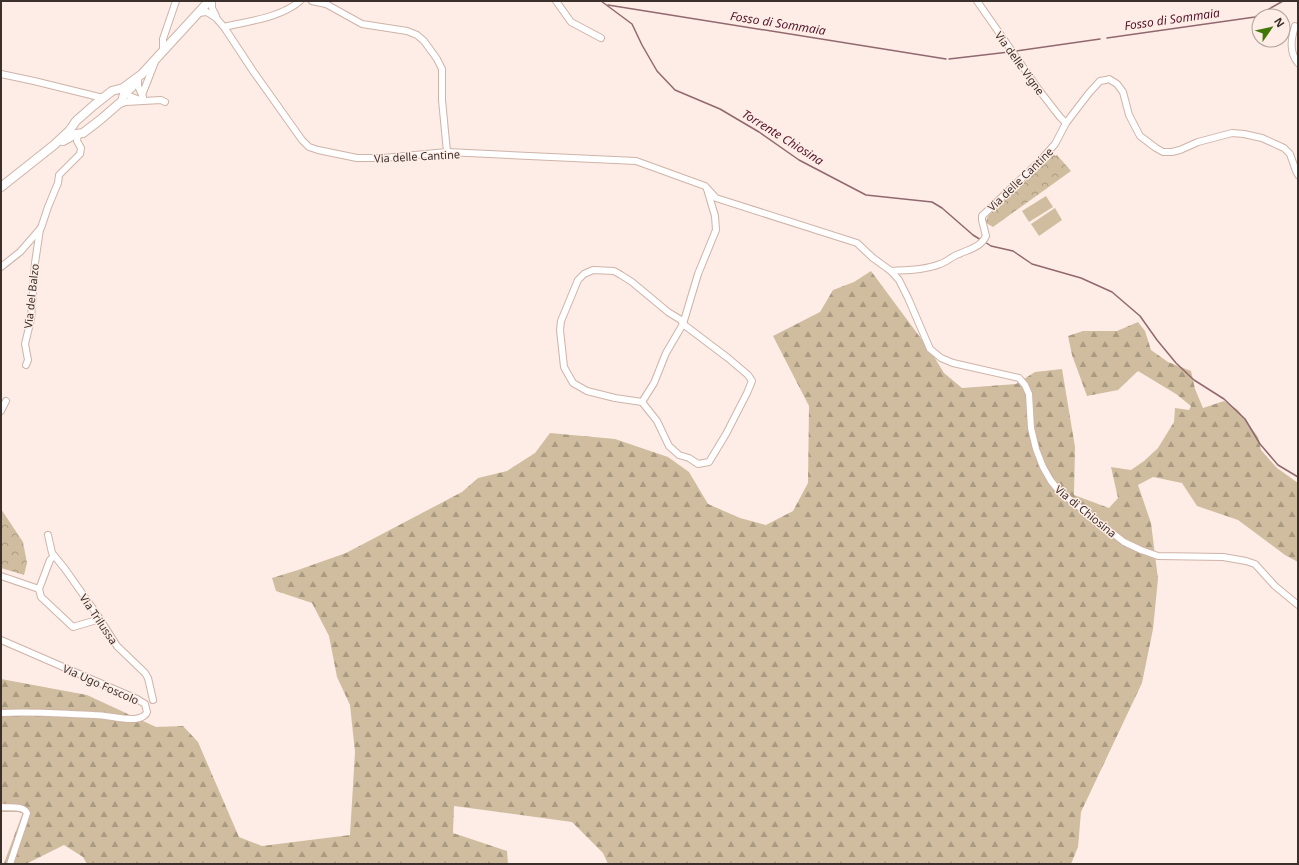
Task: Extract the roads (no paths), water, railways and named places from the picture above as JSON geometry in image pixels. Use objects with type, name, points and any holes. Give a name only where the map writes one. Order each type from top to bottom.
[{"type":"main road","points":[[197,14],[205,1]]},
{"type":"main road","points":[[121,92],[139,78],[197,14],[211,1]]},
{"type":"main road","points":[[1,187],[54,145],[69,131],[74,123],[112,90],[121,92]]},
{"type":"main road","points":[[54,145],[78,133],[83,133],[123,100],[121,92]]},
{"type":"main road","points":[[74,123],[74,129],[78,133]]},
{"type":"street","points":[[164,52],[164,39],[176,1]]},
{"type":"street","name":"Via delle Cantine","points":[[211,1],[216,18],[224,27],[252,71],[302,140],[309,147],[357,158],[383,158],[447,152],[636,161],[705,186],[716,198],[857,243],[873,258],[891,271],[927,268],[939,265],[959,254],[975,248],[982,243],[986,237],[982,216],[1040,161],[1055,144],[1066,123],[1088,93],[1100,81],[1109,79],[1117,84],[1123,92],[1129,115],[1140,136],[1163,152],[1180,150],[1198,142],[1232,133],[1244,134],[1262,138],[1284,148],[1290,154],[1298,174]]},
{"type":"street","points":[[224,27],[282,12],[300,1]]},
{"type":"street","points":[[312,1],[326,4],[362,24],[407,31],[417,35],[424,41],[437,59],[442,69],[442,100],[447,152]]},
{"type":"street","points":[[556,1],[571,22],[601,38]]},
{"type":"street","name":"Via delle Vigne","points":[[977,1],[1039,90],[1066,123]]},
{"type":"street","points":[[197,14],[207,12],[216,18]]},
{"type":"street","points":[[1295,26],[1292,36],[1292,53],[1293,57],[1298,63]]},
{"type":"street","points":[[142,95],[156,60]]},
{"type":"street","points":[[1,74],[34,80],[104,97]]},
{"type":"street","points":[[139,78],[137,83],[146,102]]},
{"type":"street","points":[[121,92],[146,102]]},
{"type":"street","points":[[90,94],[92,97],[93,106]]},
{"type":"street","points":[[115,107],[126,102],[161,100],[165,102]]},
{"type":"street","points":[[1,267],[20,252],[40,228],[58,183],[59,175],[80,154],[81,148],[79,142],[77,141],[78,133]]},
{"type":"street","points":[[62,141],[79,142]]},
{"type":"street","points":[[642,402],[654,383],[666,353],[683,324],[698,274],[716,230],[715,216],[705,186]]},
{"type":"street","name":"Via del Balzo","points":[[26,365],[28,360],[25,344],[31,319],[34,263],[40,228]]},
{"type":"street","points":[[593,270],[614,271],[632,282],[668,312],[681,320],[683,324],[728,358],[748,375],[752,381],[726,434],[709,462],[698,464],[689,458],[679,455],[669,446],[657,421],[642,402],[615,398],[587,391],[573,383],[564,368],[560,330],[561,321],[578,280],[584,274],[593,270]]},
{"type":"street","name":"Via di Chiosina","points":[[891,271],[899,280],[930,349],[941,358],[953,363],[1019,378],[1025,385],[1029,394],[1031,428],[1036,449],[1050,481],[1060,492],[1124,542],[1141,550],[1158,556],[1223,557],[1255,564],[1275,586],[1298,605]]},
{"type":"street","points":[[1,411],[6,401]]},
{"type":"street","name":"Via Trilussa","points":[[48,535],[49,546],[54,556],[65,569],[117,646],[145,673],[148,678],[153,700]]},
{"type":"street","points":[[54,556],[50,560],[39,589],[41,597],[73,627],[100,619]]},
{"type":"street","points":[[1,576],[39,589]]},
{"type":"street","name":"Via Ugo Foscolo","points":[[1,640],[137,699],[145,704],[147,712],[143,717],[134,719],[95,715],[62,715],[31,712],[1,713]]},
{"type":"street","points":[[1,807],[22,808],[26,810],[27,813],[10,864]]},
{"type":"waterway","name":"Torrente Chiosina","points":[[601,1],[632,24],[657,71],[675,90],[720,109],[759,132],[799,160],[866,195],[932,202],[942,208],[973,235],[981,240]]},
{"type":"waterway","name":"Fosso di Sommaia","points":[[1107,38],[1255,17],[1283,1]]},
{"type":"waterway","name":"Fosso di Sommaia","points":[[608,5],[946,59]]},
{"type":"waterway","name":"Fosso di Sommaia","points":[[1016,51],[1100,39]]},
{"type":"waterway","name":"Fosso di Sommaia","points":[[949,59],[1009,52]]},
{"type":"waterway","name":"Torrente Chiosina","points":[[985,242],[991,246],[1013,251],[1032,264],[1081,278],[1112,292],[1140,316],[1176,363],[1194,380],[1224,399],[1245,419],[1260,444],[1278,465],[1298,477]]}]
